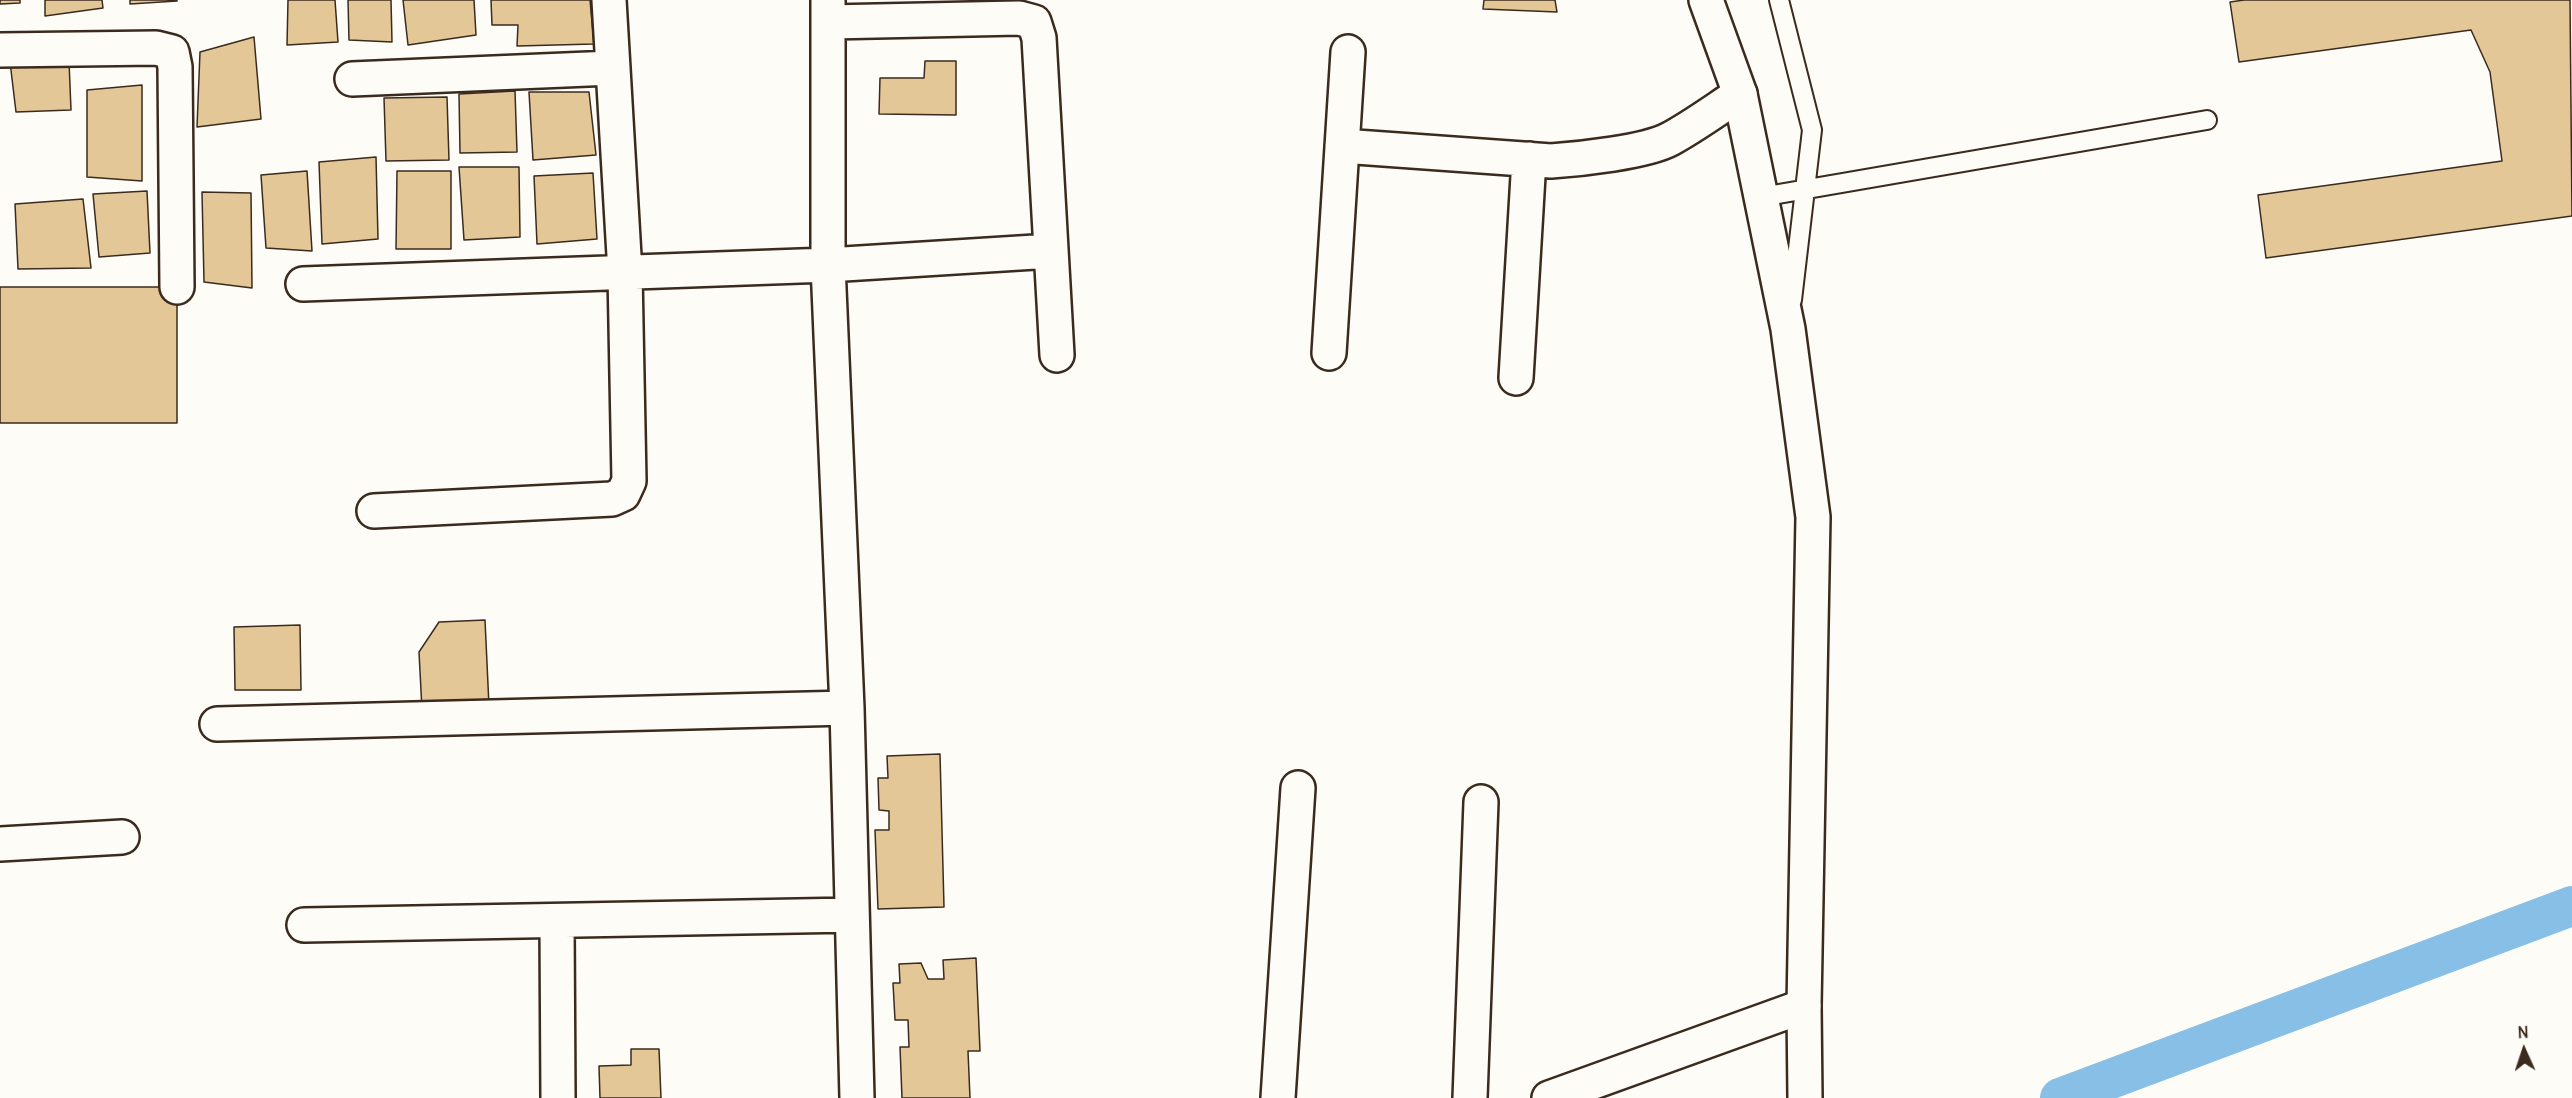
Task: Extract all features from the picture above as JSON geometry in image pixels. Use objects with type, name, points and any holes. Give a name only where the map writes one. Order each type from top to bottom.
[{"type":"street","points":[[374,511],[612,499],[623,494],[629,481],[625,273],[609,0]]},
{"type":"street","points":[[1706,0],[1740,94],[1788,329],[1813,517],[1804,1006],[1805,1098]]},
{"type":"street","points":[[857,1098],[847,708],[828,265],[828,11],[1019,18],[1034,22],[1040,38],[1057,355]]},
{"type":"street","points":[[0,50],[156,48],[172,51],[175,66],[177,287]]},
{"type":"street","points":[[1329,353],[1348,52]]},
{"type":"street","points":[[352,79],[612,68]]},
{"type":"street","points":[[1342,147],[1573,160],[1656,145],[1670,140],[1740,94]]},
{"type":"street","points":[[1516,378],[1529,159]]},
{"type":"street","points":[[303,284],[828,265],[1051,251]]},
{"type":"street","points":[[217,724],[847,708]]},
{"type":"street","points":[[1278,1098],[1298,788]]},
{"type":"street","points":[[1470,1098],[1481,802]]},
{"type":"street","points":[[0,844],[122,837]]},
{"type":"street","points":[[304,925],[852,915]]},
{"type":"street","points":[[557,922],[558,1098]]},
{"type":"street","points":[[1549,1098],[1804,1006]]},
{"type":"lane","points":[[1779,0],[1812,130],[1788,329]]},
{"type":"lane","points":[[1761,197],[2207,120]]},
{"type":"building","points":[[0,0],[20,0],[20,3],[0,4]]},
{"type":"building","points":[[45,0],[102,0],[103,8],[45,16]]},
{"type":"building","points":[[130,0],[177,0],[177,1],[130,4]]},
{"type":"building","points":[[288,0],[335,0],[338,42],[287,45]]},
{"type":"building","points":[[348,0],[391,0],[392,42],[349,40]]},
{"type":"building","points":[[403,0],[474,0],[476,35],[408,45]]},
{"type":"building","points":[[491,0],[590,0],[594,44],[517,46],[518,25],[492,25]]},
{"type":"building","points":[[1484,0],[1555,0],[1557,12],[1483,9]]},
{"type":"building","points":[[2244,0],[2570,0],[2572,216],[2266,258],[2258,195],[2502,161],[2490,72],[2471,30],[2239,62],[2230,2]]},
{"type":"building","points":[[254,37],[261,119],[197,127],[200,52]]},
{"type":"building","points":[[69,61],[71,110],[16,112],[10,62]]},
{"type":"building","points":[[925,61],[956,61],[956,115],[879,114],[880,78],[924,78]]},
{"type":"building","points":[[142,85],[142,181],[87,177],[87,90]]},
{"type":"building","points":[[515,91],[517,152],[460,153],[459,94]]},
{"type":"building","points":[[529,92],[589,92],[596,155],[533,160]]},
{"type":"building","points":[[447,97],[449,160],[386,161],[384,98]]},
{"type":"building","points":[[376,157],[378,239],[322,244],[319,162]]},
{"type":"building","points":[[459,167],[519,167],[520,237],[464,240]]},
{"type":"building","points":[[307,171],[312,251],[266,248],[261,175]]},
{"type":"building","points":[[397,171],[451,171],[451,249],[396,249]]},
{"type":"building","points":[[593,173],[597,239],[537,244],[534,176]]},
{"type":"building","points":[[147,191],[150,253],[99,257],[93,194]]},
{"type":"building","points":[[202,192],[251,193],[252,288],[204,282]]},
{"type":"building","points":[[83,199],[91,268],[18,269],[15,204]]},
{"type":"building","points":[[0,287],[177,287],[177,423],[0,423]]},
{"type":"building","points":[[485,620],[489,706],[422,710],[419,652],[439,622]]},
{"type":"building","points":[[300,625],[301,690],[235,690],[234,627]]},
{"type":"building","points":[[940,754],[944,907],[878,909],[875,830],[889,830],[889,811],[879,810],[878,778],[888,778],[887,756]]},
{"type":"building","points":[[976,958],[980,1051],[968,1051],[970,1098],[902,1098],[900,1047],[909,1047],[908,1020],[895,1020],[893,983],[900,983],[899,964],[921,963],[928,979],[944,979],[943,960]]},
{"type":"building","points":[[631,1049],[659,1049],[661,1098],[600,1098],[599,1066],[631,1065]]},
{"type":"waterway","points":[[2060,1098],[2572,906]]}]
